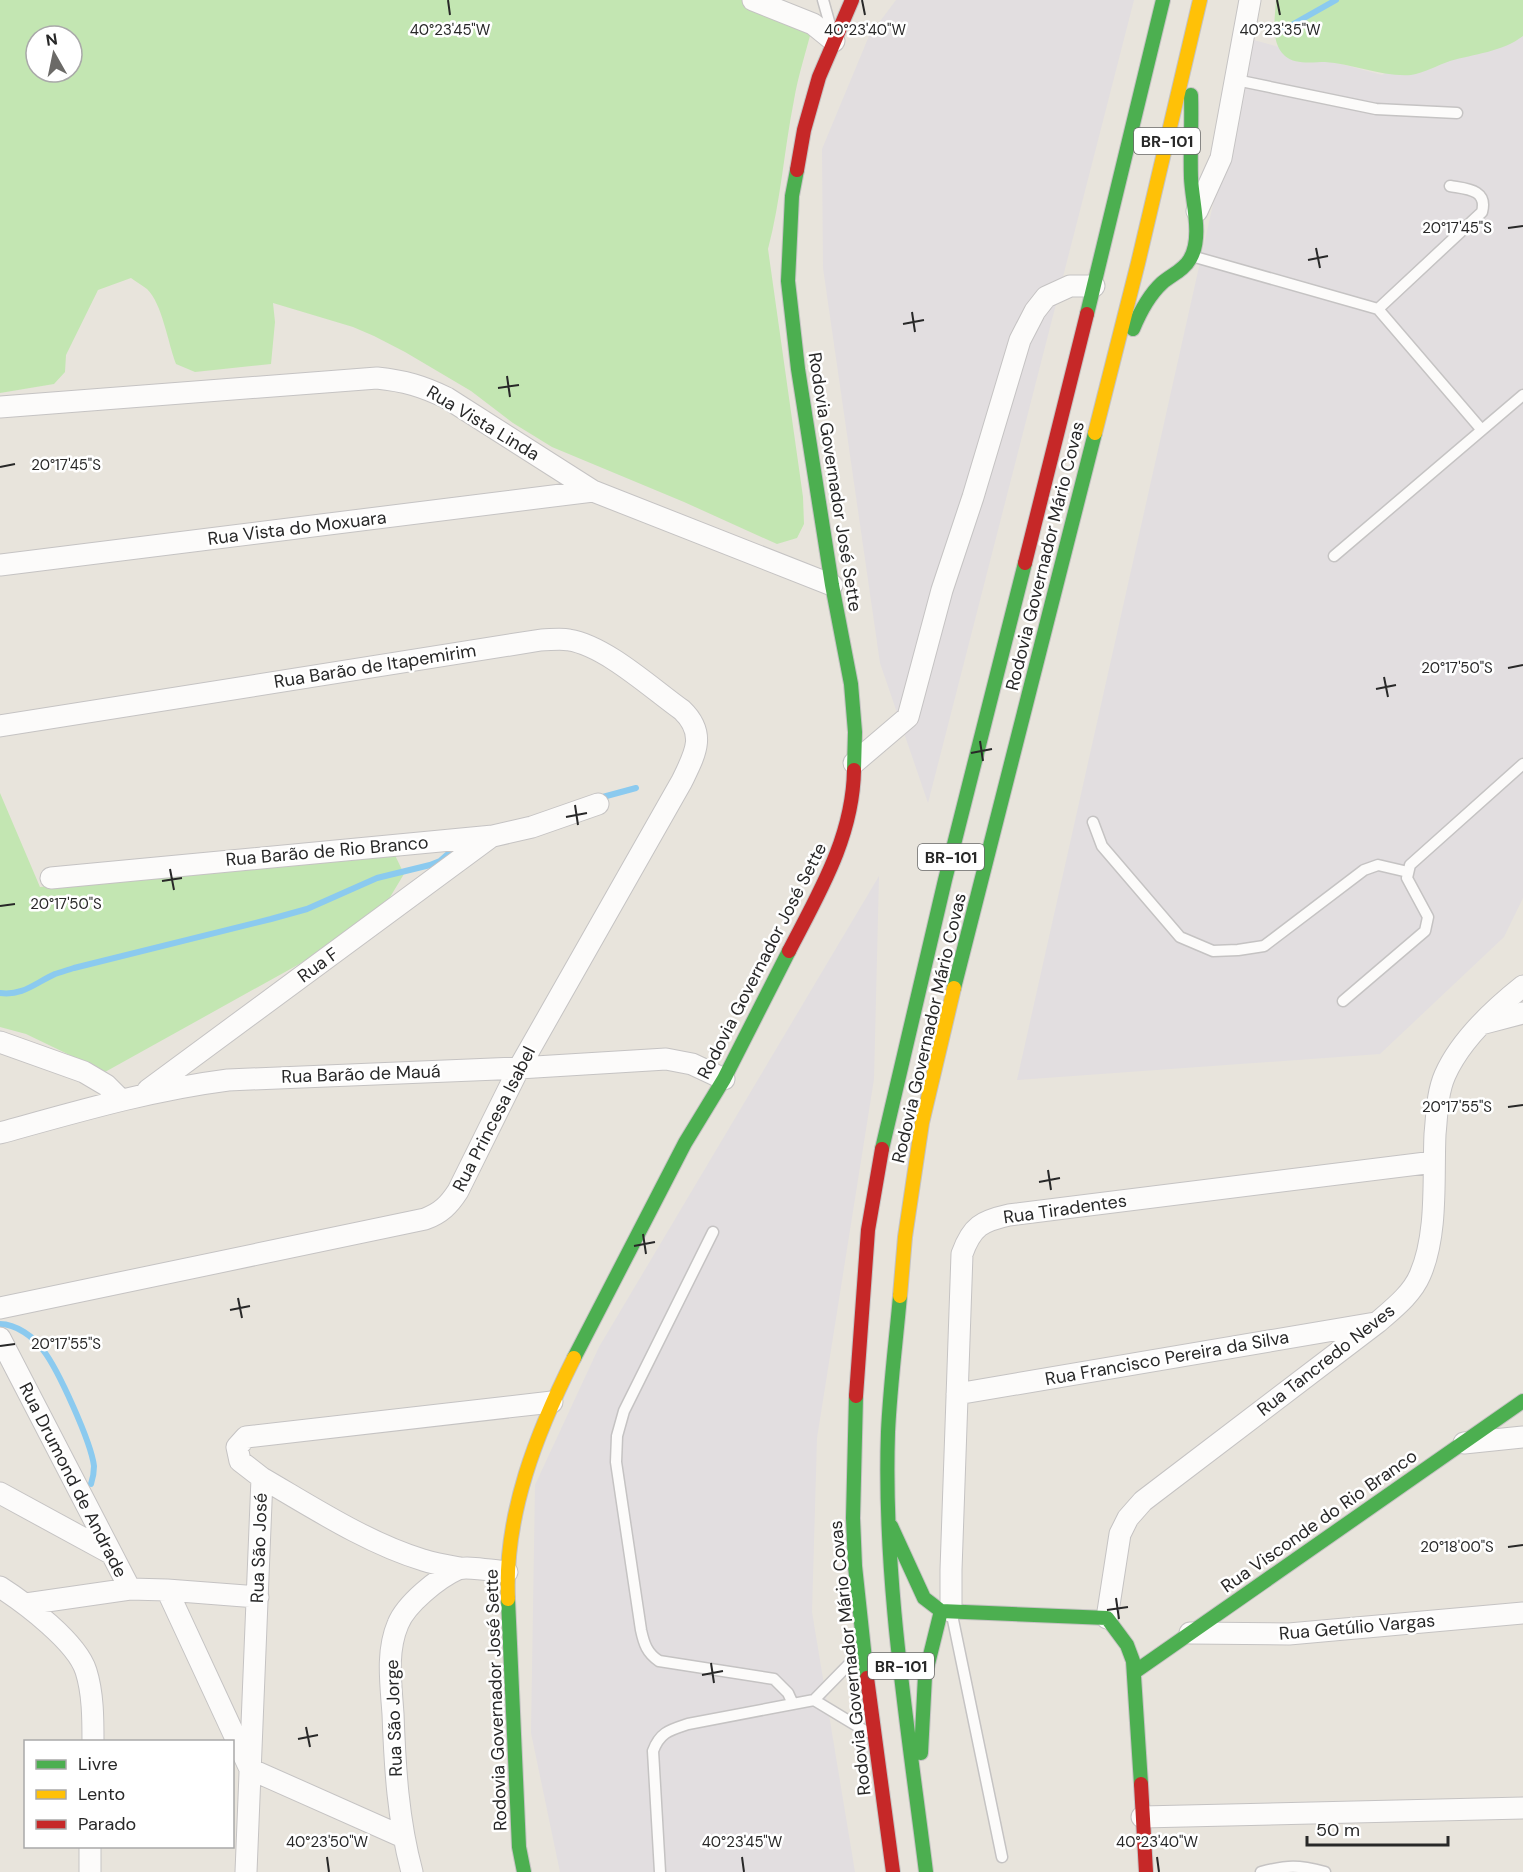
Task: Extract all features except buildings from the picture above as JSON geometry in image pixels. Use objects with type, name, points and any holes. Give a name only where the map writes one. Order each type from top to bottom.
[{"type":"main road","name":"Rodovia Governador José Sette","points":[[524,1872],[519,1847],[507,1572],[518,1502],[531,1456],[552,1402],[685,1143],[724,1079],[836,857],[849,819],[855,732],[850,684],[798,369],[788,281],[792,196],[804,130],[819,77],[852,0]]},
{"type":"main road","name":"Rodovia Governador Mário Covas","points":[[893,1872],[874,1737],[855,1566],[853,1518],[853,1447],[860,1305],[870,1219],[885,1130],[1163,0]]},
{"type":"main road","name":"Rodovia Governador Mário Covas","points":[[926,1872],[895,1619],[889,1521],[889,1421],[905,1237],[922,1123],[979,885],[1138,263],[1200,0]]},
{"type":"main road","points":[[1101,412],[1136,323],[1156,289],[1186,266],[1192,256],[1195,237],[1190,160],[1191,81],[1196,18]]},
{"type":"main road","points":[[1114,205],[1120,234]]},
{"type":"main road","points":[[1126,248],[1149,274],[1165,276],[1173,274]]},
{"type":"main road","name":"Rua Visconde do Rio Branco","points":[[1136,1671],[1523,1401]]},
{"type":"main road","points":[[889,1521],[924,1598],[946,1611],[1107,1618],[1132,1652],[1136,1671],[1146,1872]]},
{"type":"main road","points":[[918,1812],[925,1676],[946,1611]]},
{"type":"street","points":[[753,0],[813,24],[834,41]]},
{"type":"street","points":[[1194,218],[1221,158],[1250,0]]},
{"type":"street","points":[[1190,160],[1221,158]]},
{"type":"street","points":[[854,763],[908,717],[942,590],[1025,330],[1046,297],[1070,286],[1094,286]]},
{"type":"street","name":"Rua Vista Linda","points":[[0,407],[377,378],[405,382],[426,387],[447,398],[593,491],[832,585]]},
{"type":"street","name":"Rua Vista do Moxuara","points":[[0,565],[593,491]]},
{"type":"street","name":"Rua Barão de Itapemirim","points":[[0,726],[530,642],[567,639],[588,645],[605,654],[682,710],[692,719],[696,730],[698,740],[695,754]]},
{"type":"street","name":"Rua Princesa Isabel","points":[[0,1308],[425,1219],[439,1214],[450,1204],[458,1191],[519,1068],[682,781],[695,754]]},
{"type":"street","name":"Rua Barão de Rio Branco","points":[[51,878],[493,836],[532,827],[598,804]]},
{"type":"street","name":"Rua F","points":[[142,1094],[493,836]]},
{"type":"street","name":"Rua Tancredo Neves","points":[[1107,1618],[1120,1534],[1128,1518],[1143,1502],[1378,1322],[1406,1297],[1420,1276],[1427,1255],[1432,1216],[1437,1106],[1444,1076],[1480,1024],[1523,986]]},
{"type":"street","points":[[1480,1024],[1523,1013]]},
{"type":"street","points":[[0,1042],[84,1072],[106,1085],[121,1100]]},
{"type":"street","name":"Rua Barão de Mauá","points":[[0,1133],[142,1094],[185,1085],[228,1080],[519,1068],[666,1059],[692,1064],[724,1079]]},
{"type":"street","name":"Rua Tiradentes","points":[[946,1611],[951,1570],[962,1254],[967,1239],[976,1227],[992,1219],[1009,1215],[1434,1162]]},
{"type":"street","name":"Rua Francisco Pereira da Silva","points":[[957,1394],[1378,1322]]},
{"type":"street","name":"Rua Drumond de Andrade","points":[[0,1338],[130,1589]]},
{"type":"street","name":"Rua São José","points":[[246,1872],[262,1478],[240,1461],[237,1447],[246,1437],[552,1402]]},
{"type":"street","points":[[1463,1443],[1523,1437]]},
{"type":"street","points":[[262,1478],[387,1547],[424,1561],[460,1568],[507,1572]]},
{"type":"street","points":[[0,1493],[112,1554]]},
{"type":"street","name":"Rua São Jorge","points":[[412,1872],[403,1836],[397,1793],[390,1667],[392,1641],[399,1621],[411,1604],[429,1588],[460,1568]]},
{"type":"street","points":[[0,1587],[26,1604],[75,1650],[86,1670],[91,1693],[93,1740]]},
{"type":"street","points":[[26,1604],[130,1589],[258,1597]]},
{"type":"street","points":[[167,1590],[250,1768],[403,1836]]},
{"type":"street","name":"Rua Getúlio Vargas","points":[[1190,1633],[1289,1634],[1523,1613]]},
{"type":"street","points":[[1142,1817],[1523,1808]]},
{"type":"street","points":[[90,1848],[90,1872]]},
{"type":"lane","points":[[823,0],[834,41]]},
{"type":"lane","points":[[1236,80],[1376,109],[1457,113]]},
{"type":"lane","points":[[1378,309],[1482,212],[1483,200],[1480,195],[1474,191],[1450,186]]},
{"type":"lane","points":[[1192,256],[1378,309],[1481,429]]},
{"type":"lane","points":[[1334,556],[1523,395]]},
{"type":"lane","points":[[1343,1001],[1425,931],[1428,917],[1409,884],[1410,865],[1523,764]]},
{"type":"lane","points":[[1093,822],[1102,846],[1180,937],[1213,951],[1264,946],[1364,870],[1378,865],[1408,872]]},
{"type":"lane","points":[[713,1232],[624,1411],[617,1436],[616,1462],[641,1630],[645,1646],[659,1661],[774,1679],[788,1693],[792,1704]]},
{"type":"lane","points":[[946,1611],[1002,1857]]},
{"type":"lane","points":[[660,1872],[653,1751],[657,1740],[668,1731],[688,1724],[814,1700],[864,1648]]},
{"type":"lane","points":[[814,1700],[874,1737]]},
{"type":"lane","points":[[1261,1872],[1300,1866],[1325,1872]]},
{"type":"shaded area","points":[[896,0],[1134,0],[928,803],[880,663],[823,268],[822,149],[869,36]]},
{"type":"shaded area","points":[[1523,4],[1523,898],[1504,937],[1380,1054],[1017,1080],[1250,39],[1382,75]]},
{"type":"shaded area","points":[[879,876],[874,1079],[817,1438],[812,1612],[855,1872],[560,1872],[531,1733],[535,1485],[599,1347]]},
{"type":"green space","points":[[0,0],[747,0],[812,28],[796,91],[768,249],[803,497],[804,524],[797,538],[777,544],[552,447],[513,423],[471,391],[374,336],[353,327],[273,303],[275,322],[271,364],[195,372],[176,364],[157,304],[147,289],[131,278],[98,290],[66,355],[65,372],[54,384],[0,393]]},
{"type":"green space","points":[[1276,0],[1523,0],[1523,36],[1506,46],[1450,61],[1411,75],[1390,74],[1336,63],[1299,62],[1285,56],[1277,44],[1274,30]]},
{"type":"green space","points":[[0,793],[40,887],[393,851],[404,874],[375,922],[105,1072],[26,1034],[0,1027]]},
{"type":"waterway","points":[[1281,31],[1336,0]]},
{"type":"waterway","points":[[599,798],[636,788]]},
{"type":"waterway","points":[[0,993],[22,991],[55,974],[74,968],[307,909],[377,878],[440,861],[457,846]]},
{"type":"waterway","points":[[0,1324],[12,1326],[30,1336],[39,1345],[57,1373],[92,1455],[94,1466],[91,1484]]},
{"type":"traffic: fast","points":[[1087,314],[1163,0]]},
{"type":"traffic: fast","points":[[1133,329],[1153,293],[1184,266],[1194,250],[1196,219],[1191,178],[1191,95]]},
{"type":"traffic: fast","points":[[797,170],[792,196],[788,281],[798,369],[832,585],[851,684],[855,732],[854,770]]},
{"type":"traffic: fast","points":[[954,988],[1095,433]]},
{"type":"traffic: fast","points":[[882,1149],[945,880],[1025,563]]},
{"type":"traffic: fast","points":[[574,1358],[685,1143],[724,1079],[789,951]]},
{"type":"traffic: fast","points":[[900,1296],[888,1432],[889,1542],[898,1653],[926,1872]]},
{"type":"traffic: fast","points":[[856,1396],[853,1518],[855,1566],[867,1678]]},
{"type":"traffic: fast","points":[[1136,1671],[1523,1401]]},
{"type":"traffic: fast","points":[[891,1526],[924,1598],[941,1611],[1107,1618],[1127,1645],[1133,1661],[1141,1784]]},
{"type":"traffic: fast","points":[[508,1599],[519,1847],[524,1872]]},
{"type":"traffic: fast","points":[[921,1753],[925,1676],[941,1611]]},
{"type":"traffic: slow","points":[[1095,433],[1200,0]]},
{"type":"traffic: slow","points":[[900,1296],[905,1237],[922,1123],[954,988]]},
{"type":"traffic: slow","points":[[508,1599],[508,1567],[517,1505],[536,1444],[574,1358]]},
{"type":"traffic: jam","points":[[797,170],[804,130],[819,77],[852,0]]},
{"type":"traffic: jam","points":[[1025,563],[1087,314]]},
{"type":"traffic: jam","points":[[789,951],[822,886],[841,841],[848,818],[854,770]]},
{"type":"traffic: jam","points":[[856,1396],[868,1230],[882,1149]]},
{"type":"traffic: jam","points":[[867,1678],[893,1872]]},
{"type":"traffic: jam","points":[[1141,1784],[1146,1872]]}]
